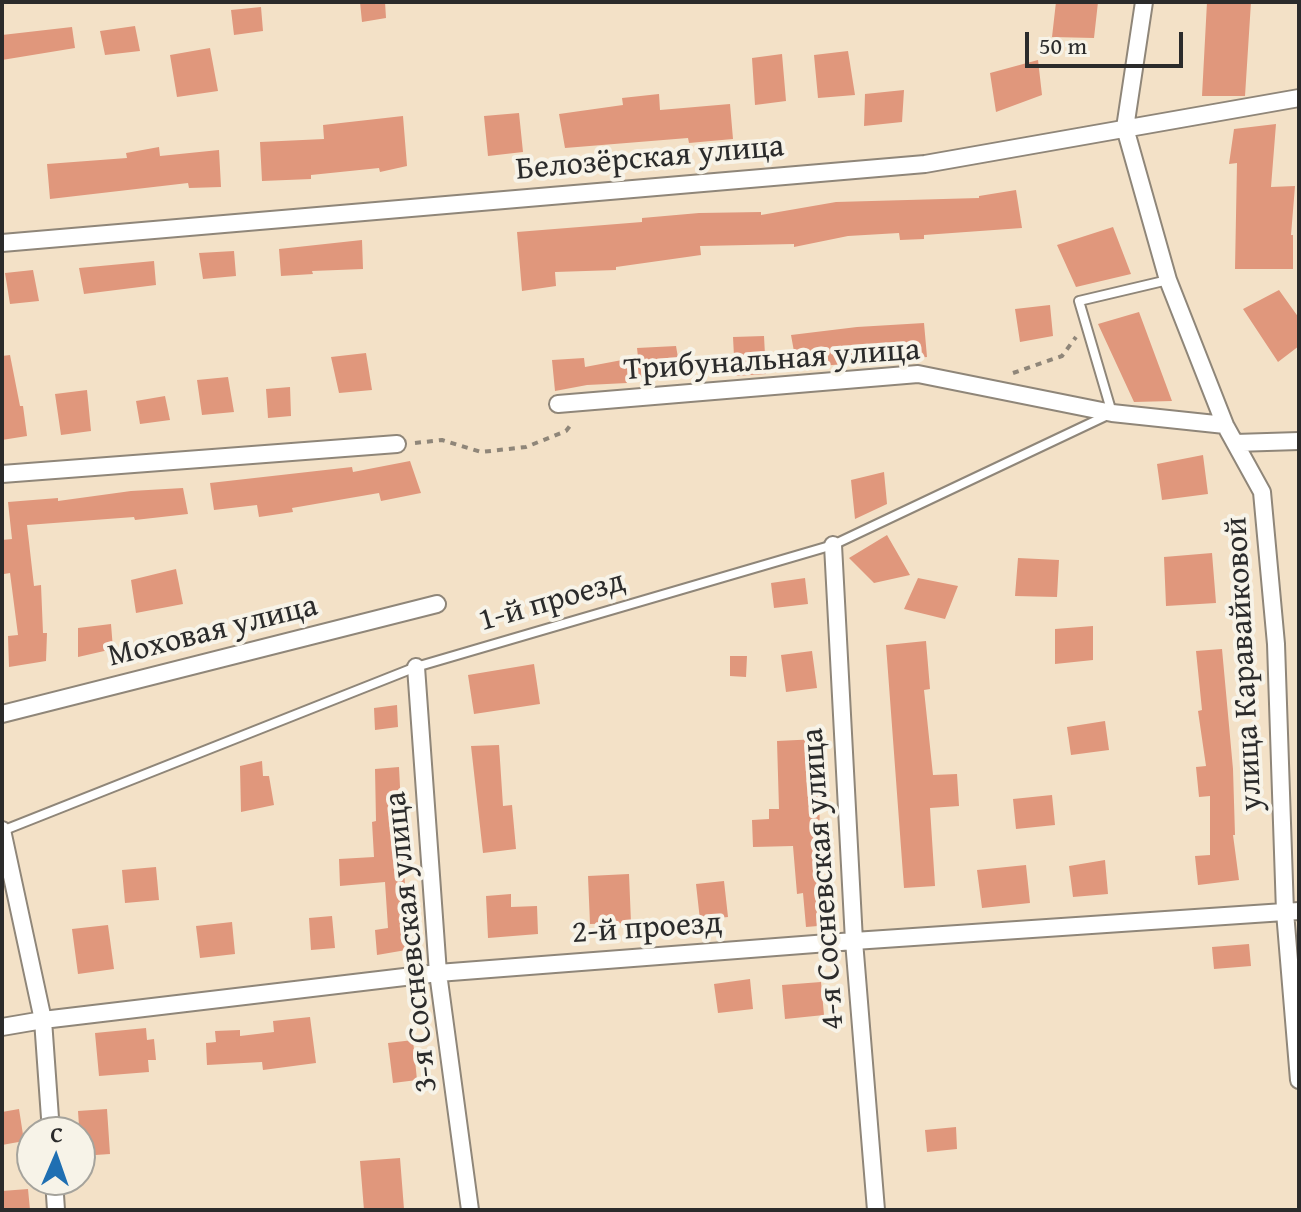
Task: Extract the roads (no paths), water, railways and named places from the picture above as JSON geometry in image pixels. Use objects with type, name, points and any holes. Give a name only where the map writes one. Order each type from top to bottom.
[{"type":"street","points":[[1125,128],[1144,2]]},
{"type":"street","name":"Белозёрская улица","points":[[2,243],[925,164],[1299,98]]},
{"type":"street","name":"улица Каравайковой","points":[[1125,128],[1168,280],[1225,425],[1262,492],[1276,644],[1299,1080]]},
{"type":"street","name":"Трибунальная улица","points":[[558,404],[918,374],[1112,413],[1225,425]]},
{"type":"street","points":[[1235,443],[1299,441]]},
{"type":"street","points":[[2,474],[397,444]]},
{"type":"street","name":"4-я Сосневская улица","points":[[833,545],[854,941],[876,1210]]},
{"type":"street","name":"Моховая улица","points":[[2,714],[437,604]]},
{"type":"street","name":"3-я Сосневская улица","points":[[416,667],[438,973],[470,1210]]},
{"type":"street","points":[[2,830],[43,1020],[50,1116]]},
{"type":"street","name":"2-й проезд","points":[[2,1027],[438,973],[1292,911]]},
{"type":"lane","points":[[1112,413],[1079,301],[1168,280]]},
{"type":"lane","name":"1-й проезд","points":[[2,830],[416,667],[833,545],[1112,413]]}]
